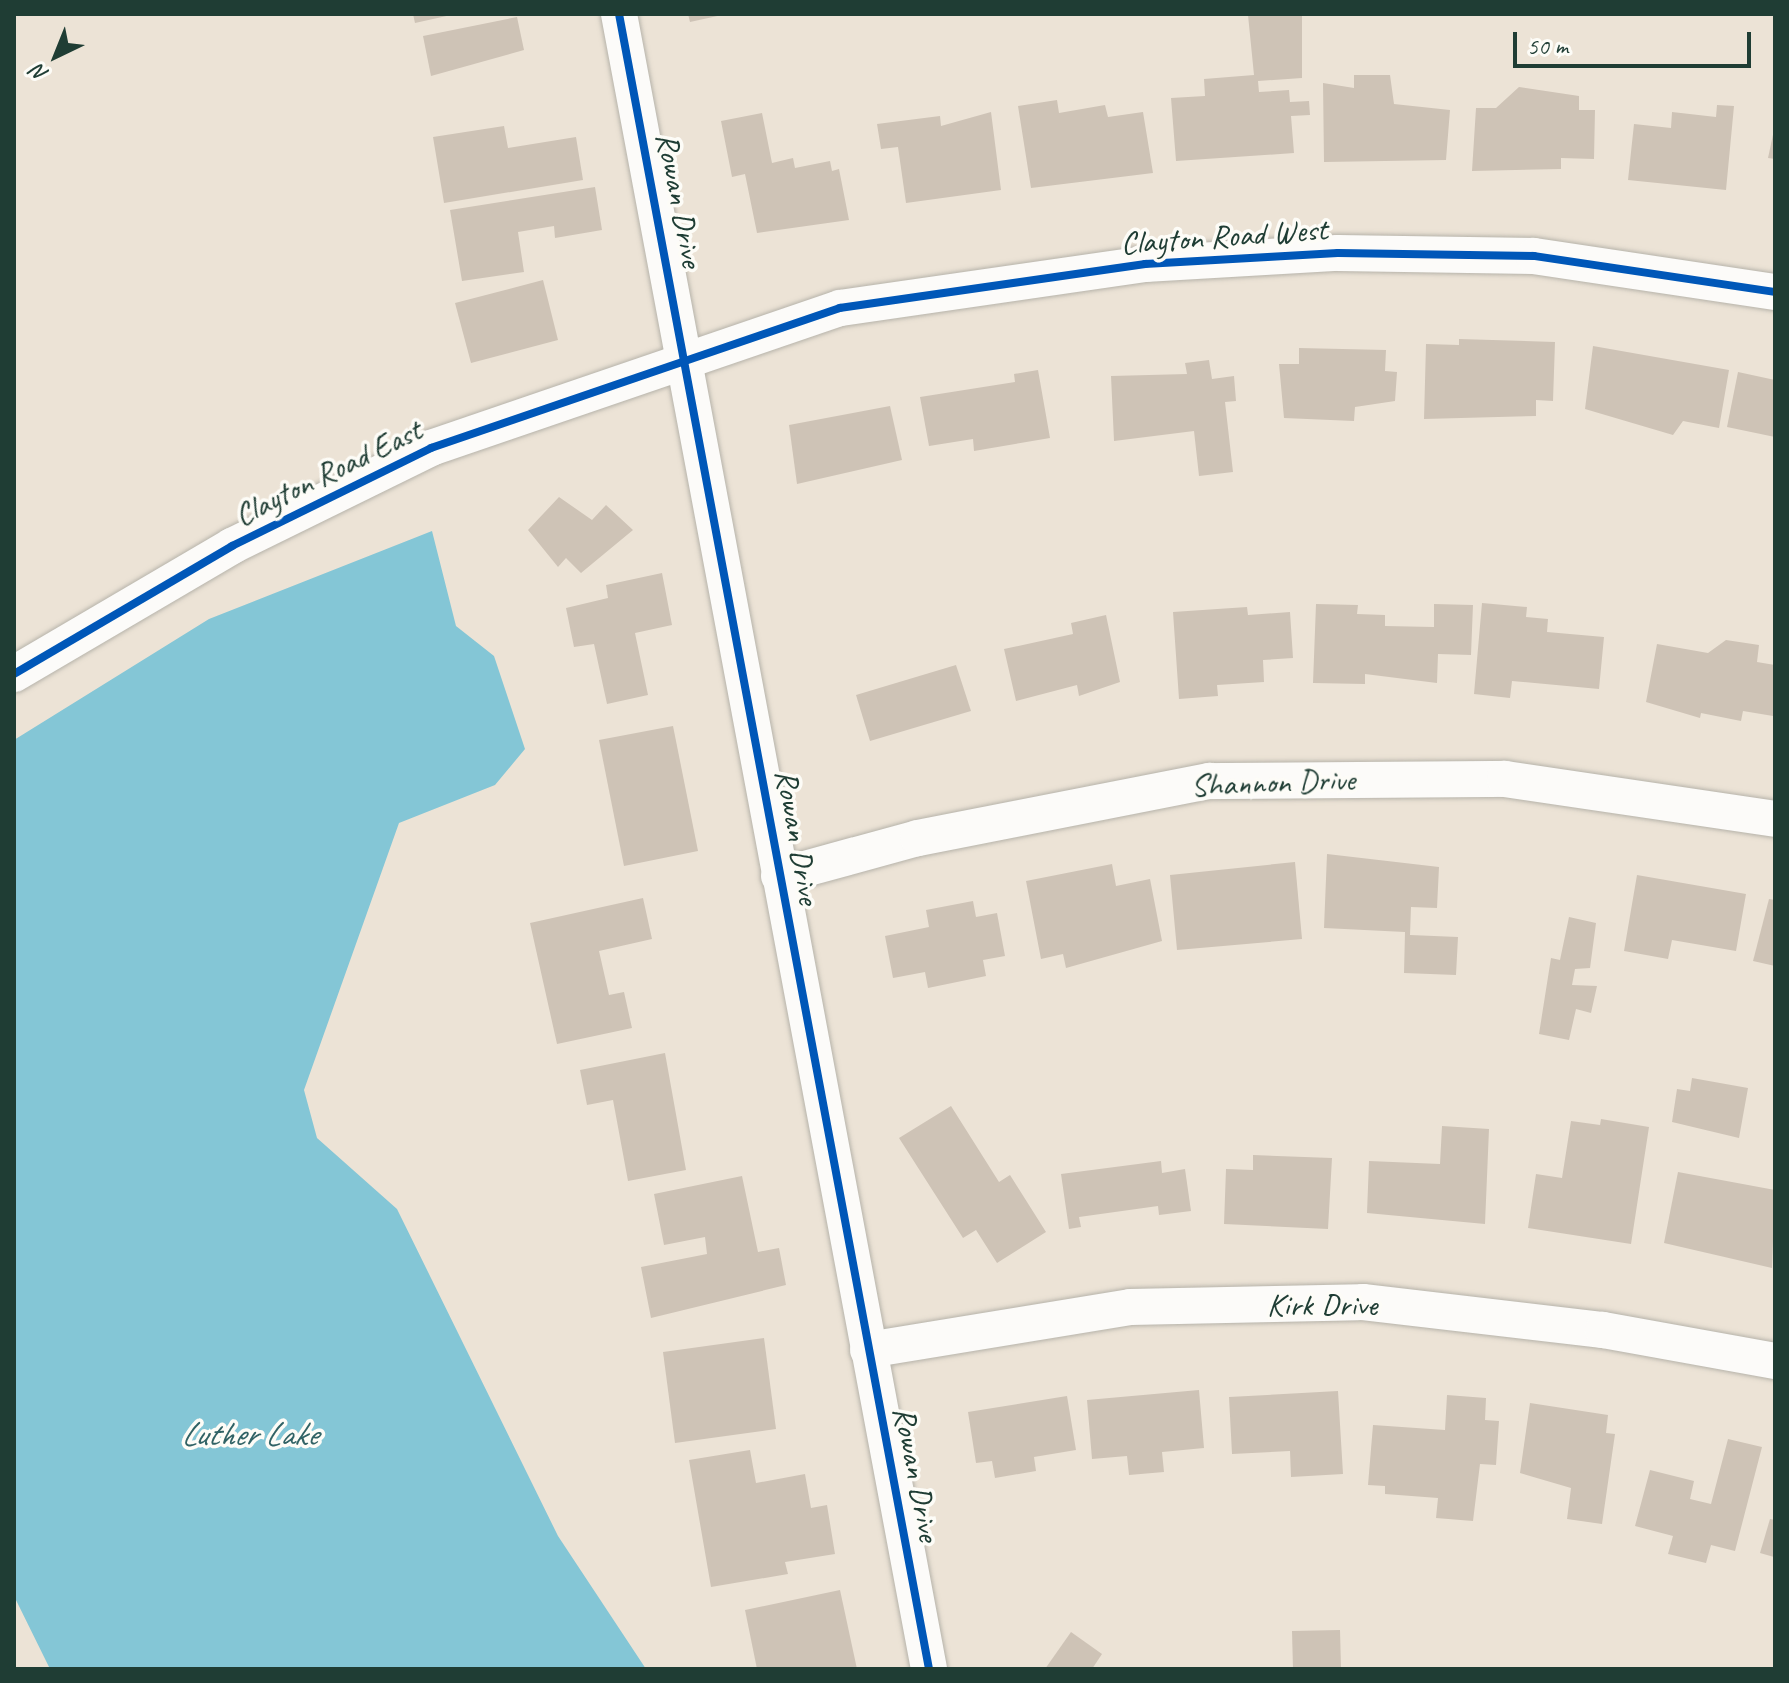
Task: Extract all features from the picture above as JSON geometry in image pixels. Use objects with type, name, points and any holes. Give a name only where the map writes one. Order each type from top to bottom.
[{"type":"street","name":"Rowan Drive","points":[[619,14],[929,1669]]},
{"type":"street","name":"Clayton Road West","points":[[684,357],[840,308],[1175,262],[1338,253],[1534,256],[1775,292]]},
{"type":"street","name":"Clayton Road East","points":[[14,674],[232,546],[431,448],[684,357]]},
{"type":"street","name":"Shannon Drive","points":[[779,876],[933,834],[1209,781],[1505,779],[1775,819]]},
{"type":"street","name":"Kirk Drive","points":[[868,1350],[1130,1307],[1363,1302],[1603,1330],[1775,1361]]},
{"type":"water","name":"Luther Lake","points":[[432,531],[456,626],[494,656],[525,749],[495,785],[399,823],[304,1090],[317,1138],[397,1209],[558,1536],[646,1669],[50,1669],[14,1596],[14,740],[209,619]]},
{"type":"building","points":[[413,14],[451,14],[451,15],[415,23]]},
{"type":"building","points":[[688,14],[722,14],[722,15],[690,22]]},
{"type":"building","points":[[1302,14],[1302,78],[1258,81],[1259,92],[1289,90],[1290,102],[1309,101],[1310,115],[1291,116],[1294,153],[1176,161],[1171,98],[1205,96],[1204,79],[1254,75],[1248,15]]},
{"type":"building","points":[[517,17],[524,50],[431,76],[423,36]]},
{"type":"building","points":[[1354,75],[1390,75],[1394,104],[1450,110],[1446,160],[1324,162],[1323,83],[1354,88]]},
{"type":"building","points":[[1519,87],[1579,96],[1579,110],[1595,110],[1594,159],[1561,158],[1561,169],[1472,171],[1476,108],[1496,108]]},
{"type":"building","points":[[1057,100],[1059,113],[1105,105],[1108,117],[1143,112],[1153,173],[1031,188],[1018,106]]},
{"type":"building","points":[[1717,105],[1734,106],[1726,190],[1628,180],[1634,124],[1671,128],[1672,112],[1716,117]]},
{"type":"building","points":[[991,112],[1001,190],[906,203],[898,147],[881,149],[877,124],[940,116],[941,126]]},
{"type":"building","points":[[762,113],[772,163],[793,158],[795,168],[830,161],[832,171],[839,169],[849,220],[757,233],[745,174],[732,177],[721,121]]},
{"type":"building","points":[[504,126],[508,148],[576,137],[583,180],[444,203],[433,137]]},
{"type":"building","points":[[1775,130],[1775,159],[1768,158]]},
{"type":"building","points":[[595,187],[602,230],[555,238],[554,226],[518,232],[524,272],[462,281],[450,210]]},
{"type":"building","points":[[543,280],[558,340],[471,363],[455,303]]},
{"type":"building","points":[[1459,339],[1555,342],[1553,401],[1536,400],[1536,416],[1424,419],[1426,344],[1459,345]]},
{"type":"building","points":[[1593,346],[1729,370],[1719,428],[1683,421],[1673,435],[1585,409]]},
{"type":"building","points":[[1299,348],[1386,350],[1385,371],[1397,372],[1395,401],[1355,407],[1354,421],[1284,418],[1279,364],[1299,364]]},
{"type":"building","points":[[1209,360],[1212,379],[1234,376],[1236,401],[1225,402],[1233,472],[1199,476],[1194,431],[1114,441],[1111,376],[1187,374],[1185,363]]},
{"type":"building","points":[[1038,370],[1050,438],[974,451],[973,439],[929,446],[920,397],[1015,382],[1014,374]]},
{"type":"building","points":[[1738,372],[1775,380],[1775,437],[1727,427]]},
{"type":"building","points":[[890,406],[902,460],[797,484],[789,425]]},
{"type":"building","points":[[559,497],[592,520],[606,505],[633,530],[581,573],[566,558],[558,567],[528,530]]},
{"type":"building","points":[[662,573],[672,625],[635,633],[648,695],[607,704],[594,644],[574,647],[566,608],[608,598],[606,585]]},
{"type":"building","points":[[1482,603],[1527,607],[1526,617],[1548,619],[1547,632],[1604,637],[1599,689],[1512,681],[1510,698],[1474,694]]},
{"type":"building","points":[[1316,604],[1358,605],[1357,614],[1385,615],[1385,626],[1434,627],[1434,604],[1473,605],[1471,655],[1438,654],[1437,683],[1365,674],[1365,684],[1313,683]]},
{"type":"building","points":[[1247,607],[1248,615],[1290,612],[1293,658],[1263,660],[1264,682],[1217,685],[1218,696],[1179,699],[1173,612]]},
{"type":"building","points":[[1106,615],[1120,682],[1079,696],[1077,685],[1016,701],[1004,649],[1073,634],[1071,623]]},
{"type":"building","points":[[1726,640],[1759,645],[1757,662],[1775,665],[1773,716],[1743,711],[1741,721],[1701,713],[1700,718],[1646,702],[1657,644],[1708,653]]},
{"type":"building","points":[[956,665],[971,711],[870,741],[856,695]]},
{"type":"building","points":[[673,726],[698,851],[624,866],[599,740]]},
{"type":"building","points":[[1327,854],[1439,867],[1437,908],[1411,907],[1410,935],[1458,937],[1456,975],[1404,973],[1405,932],[1324,928]]},
{"type":"building","points":[[1295,862],[1302,939],[1177,950],[1170,875]]},
{"type":"building","points":[[1112,864],[1116,886],[1150,879],[1162,941],[1066,968],[1063,954],[1041,959],[1026,881]]},
{"type":"building","points":[[1637,875],[1746,894],[1736,951],[1672,940],[1668,959],[1624,951]]},
{"type":"building","points":[[643,898],[652,939],[599,951],[609,995],[624,992],[632,1028],[557,1044],[530,923]]},
{"type":"building","points":[[1769,899],[1775,900],[1775,966],[1753,961]]},
{"type":"building","points":[[973,901],[976,917],[997,913],[1005,956],[983,960],[986,976],[928,988],[925,972],[893,978],[885,936],[929,927],[926,910]]},
{"type":"building","points":[[1569,917],[1596,923],[1590,968],[1575,969],[1572,985],[1597,986],[1591,1013],[1576,1009],[1569,1040],[1539,1034],[1551,958],[1560,960]]},
{"type":"building","points":[[665,1053],[686,1170],[628,1181],[613,1100],[587,1105],[580,1070]]},
{"type":"building","points":[[1692,1078],[1748,1088],[1739,1138],[1672,1122],[1677,1089],[1690,1091]]},
{"type":"building","points":[[951,1106],[999,1182],[1010,1175],[1046,1232],[997,1263],[976,1230],[963,1238],[899,1138]]},
{"type":"building","points":[[1601,1119],[1649,1127],[1631,1244],[1528,1228],[1536,1174],[1562,1178],[1571,1121],[1600,1125]]},
{"type":"building","points":[[1442,1126],[1489,1129],[1485,1224],[1367,1213],[1369,1161],[1440,1164]]},
{"type":"building","points":[[1253,1155],[1332,1158],[1328,1229],[1224,1224],[1226,1169],[1253,1170]]},
{"type":"building","points":[[1161,1161],[1162,1173],[1185,1169],[1191,1211],[1159,1215],[1158,1206],[1079,1217],[1081,1227],[1069,1229],[1061,1174]]},
{"type":"building","points":[[1678,1172],[1775,1190],[1772,1268],[1664,1243]]},
{"type":"building","points":[[742,1176],[758,1252],[779,1248],[786,1285],[651,1318],[641,1267],[707,1254],[705,1237],[664,1245],[654,1194]]},
{"type":"building","points":[[764,1338],[776,1429],[675,1443],[663,1352]]},
{"type":"building","points":[[1199,1390],[1204,1448],[1162,1452],[1164,1472],[1129,1475],[1127,1456],[1092,1459],[1087,1400]]},
{"type":"building","points":[[1338,1391],[1343,1474],[1291,1477],[1290,1451],[1232,1454],[1229,1397]]},
{"type":"building","points":[[1447,1395],[1486,1398],[1485,1420],[1499,1421],[1496,1465],[1480,1464],[1473,1521],[1436,1518],[1438,1498],[1385,1494],[1385,1486],[1368,1485],[1373,1425],[1445,1430]]},
{"type":"building","points":[[1067,1396],[1076,1450],[1034,1457],[1036,1471],[995,1478],[992,1461],[976,1463],[968,1412]]},
{"type":"building","points":[[1530,1403],[1608,1415],[1606,1433],[1615,1434],[1602,1524],[1567,1519],[1571,1488],[1520,1473]]},
{"type":"building","points":[[1728,1439],[1762,1447],[1735,1551],[1711,1545],[1706,1563],[1668,1554],[1673,1536],[1635,1526],[1650,1470],[1694,1481],[1690,1499],[1711,1504]]},
{"type":"building","points":[[750,1450],[756,1483],[805,1474],[811,1508],[827,1505],[835,1554],[785,1562],[788,1574],[711,1587],[689,1460]]},
{"type":"building","points":[[1770,1519],[1775,1520],[1774,1557],[1760,1553]]},
{"type":"building","points":[[840,1590],[857,1669],[757,1669],[745,1610]]},
{"type":"building","points":[[1340,1630],[1341,1669],[1293,1669],[1292,1631]]},
{"type":"building","points":[[1071,1632],[1102,1654],[1092,1669],[1045,1669]]},
{"type":"cycle path","points":[[619,14],[929,1669]]},
{"type":"cycle path","points":[[14,674],[232,546],[431,448],[840,308],[1145,264],[1338,253],[1534,256],[1775,292]]}]
